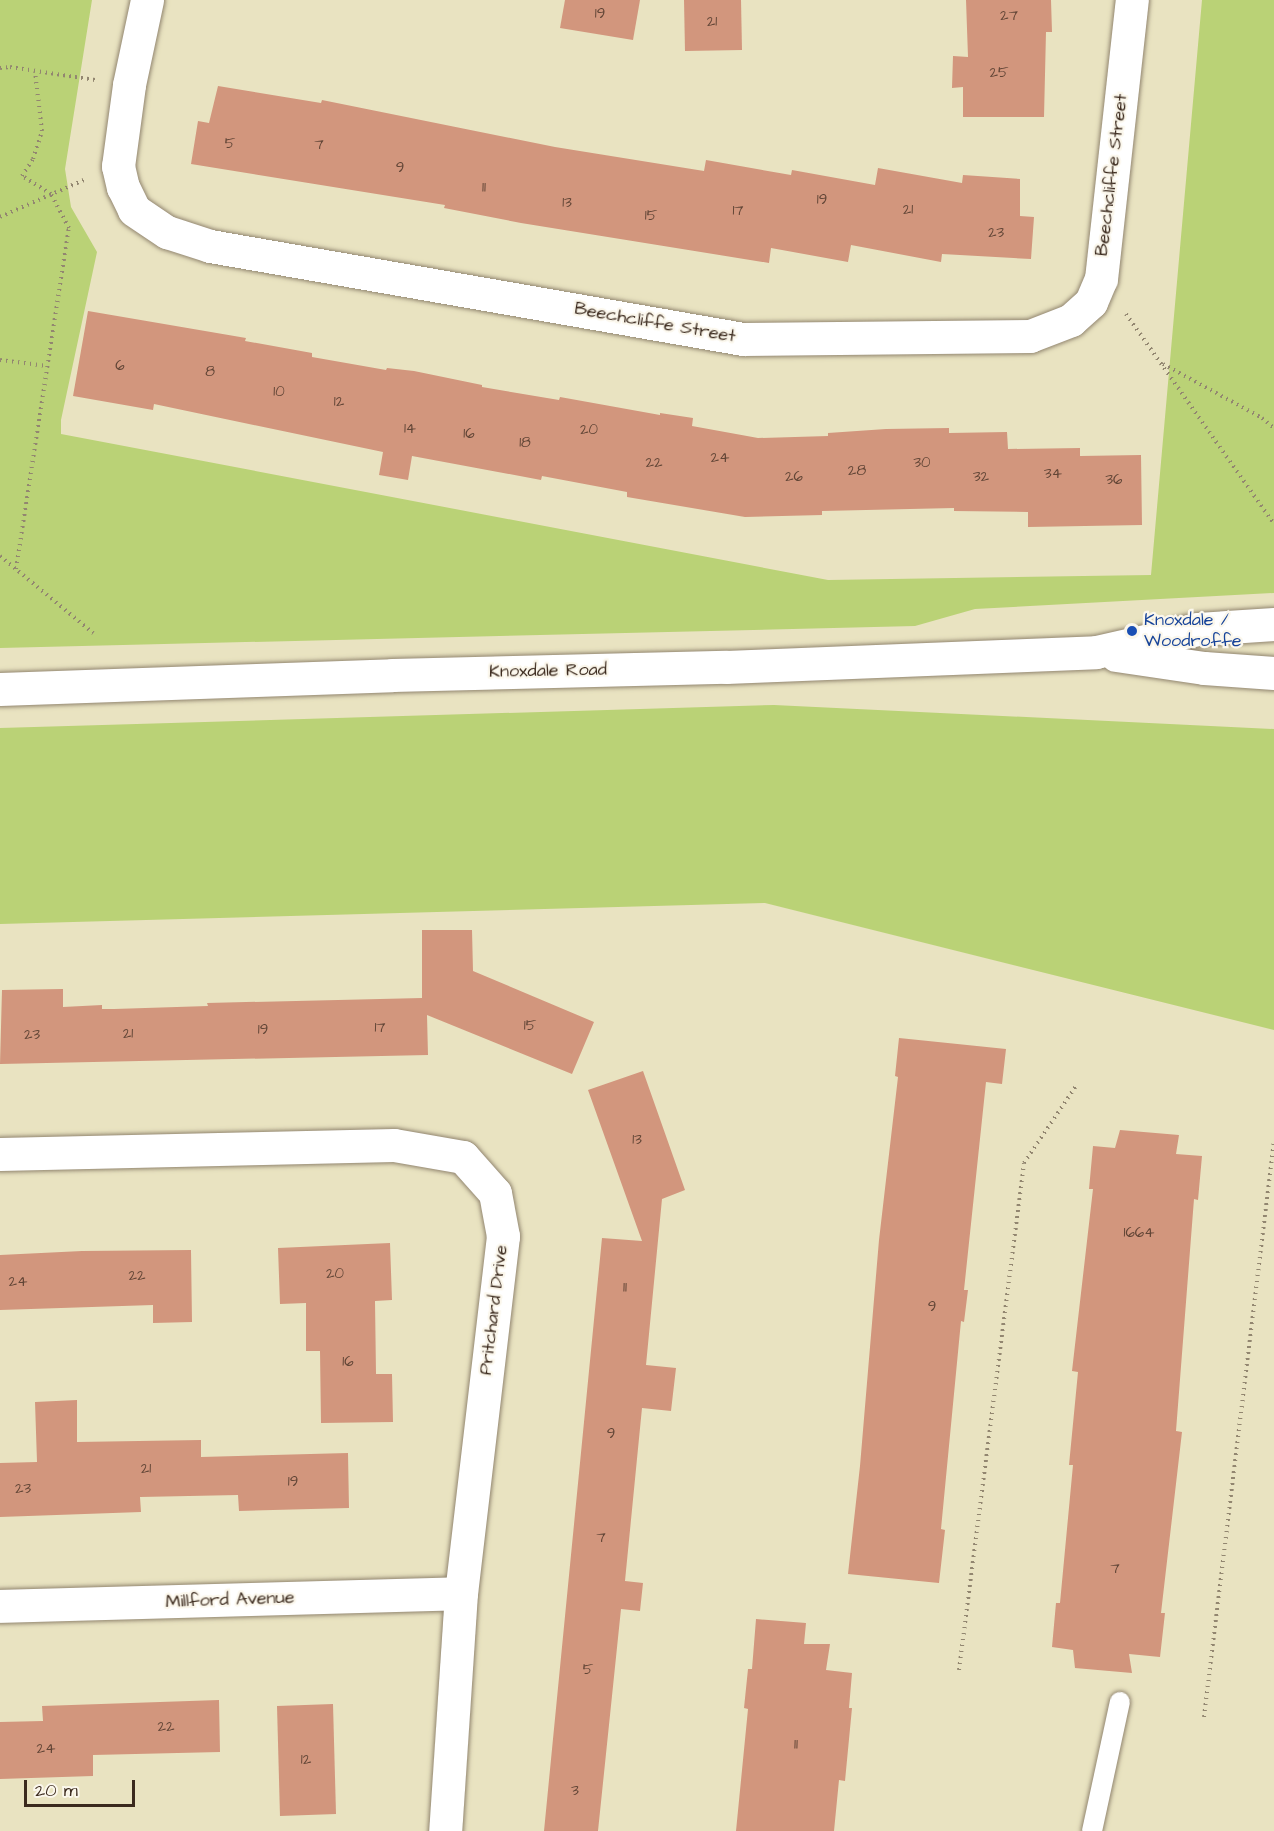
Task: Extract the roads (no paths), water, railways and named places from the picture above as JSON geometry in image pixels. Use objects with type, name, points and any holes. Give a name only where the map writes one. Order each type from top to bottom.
[{"type":"street","name":"Beechcliffe Street","points":[[147,0],[129,85],[118,166],[123,187],[134,210],[167,232],[210,246],[743,339],[1030,336],[1071,320],[1091,302],[1101,279],[1132,0]]},
{"type":"street","name":"Knoxdale Road","points":[[0,689],[392,675],[726,667],[1096,652],[1198,629],[1274,624]]},
{"type":"street","name":"Knoxdale Road","points":[[1096,652],[1204,668],[1274,673]]},
{"type":"street","name":"Pritchard Drive","points":[[0,1155],[394,1144],[464,1157],[495,1193],[503,1236],[461,1593],[445,1831]]},
{"type":"street","name":"Millford Avenue","points":[[0,1606],[461,1593]]},
{"type":"lane","points":[[1092,1831],[1120,1702]]},
{"type":"place","name":"Knoxdale / Woodroffe","points":[[1132,631]]}]
